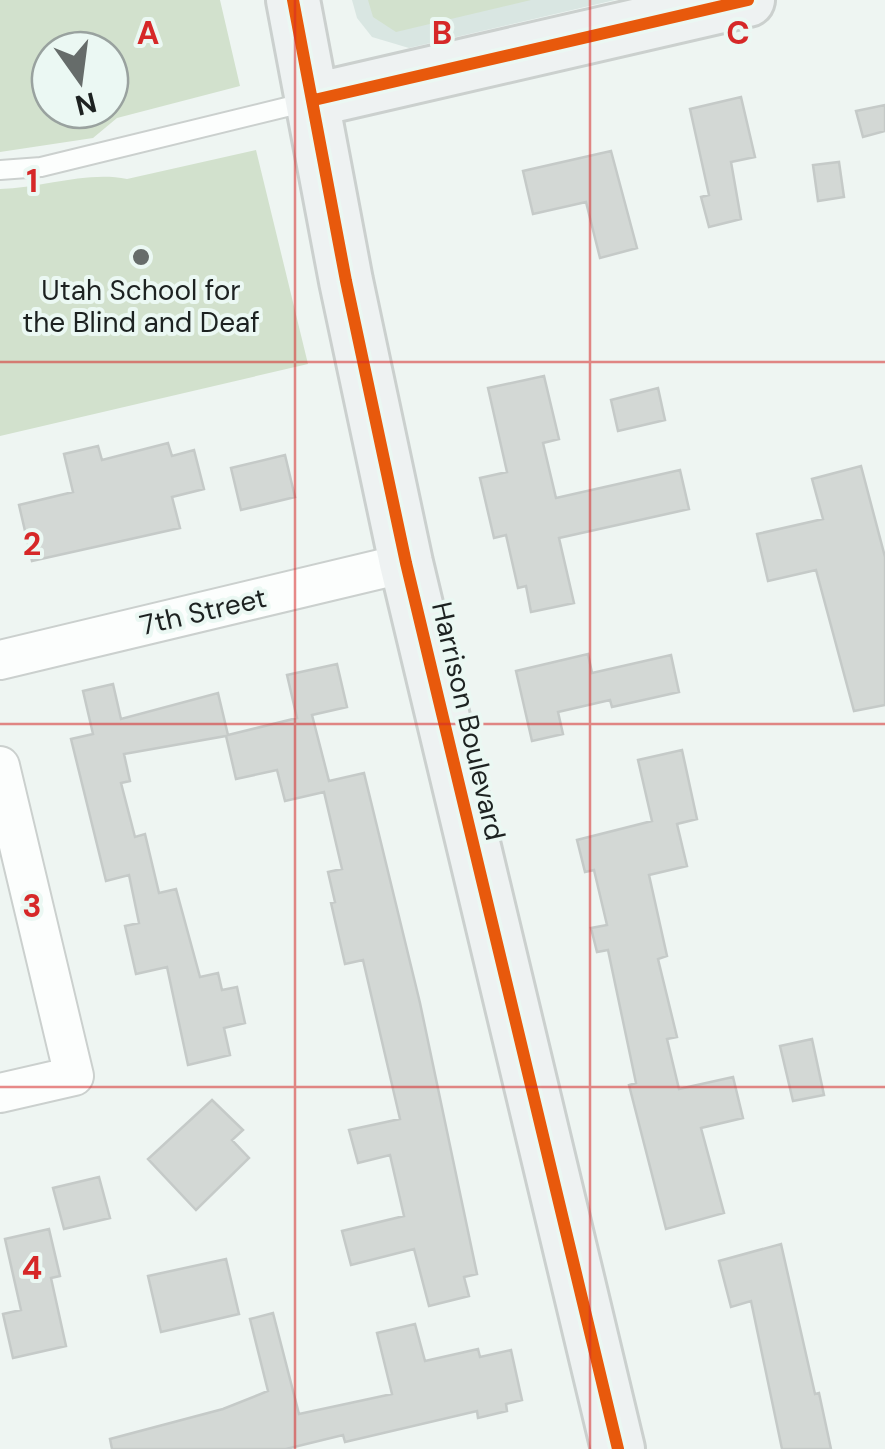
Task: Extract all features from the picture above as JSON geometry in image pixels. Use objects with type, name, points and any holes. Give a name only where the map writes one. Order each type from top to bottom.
[{"type":"main road","name":"Harrison Boulevard","points":[[293,0],[346,281],[406,563],[618,1449]]},
{"type":"main road","points":[[314,100],[748,0]]},
{"type":"street","name":"7th Street","points":[[0,660],[406,563]]},
{"type":"street","points":[[0,766],[74,1076],[0,1093]]},
{"type":"lane","points":[[0,170],[41,167],[314,100]]},
{"type":"shaded area","points":[[352,0],[615,0],[409,48],[372,37],[357,18]]},
{"type":"green space","points":[[0,0],[220,0],[240,86],[130,115],[130,30],[30,30],[30,130],[103,130],[93,138],[0,152]]},
{"type":"green space","points":[[368,0],[531,0],[396,32],[373,17]]},
{"type":"green space","name":"Utah School for the Blind and Deaf","points":[[256,150],[308,364],[0,436],[0,189],[80,178],[127,179]]},
{"type":"building","points":[[741,97],[755,157],[731,162],[741,219],[709,227],[701,197],[709,195],[690,109]]},
{"type":"building","points":[[885,105],[885,131],[863,137],[856,111]]},
{"type":"building","points":[[611,151],[637,248],[600,258],[586,202],[533,214],[523,171]]},
{"type":"building","points":[[839,162],[844,197],[818,201],[813,165]]},
{"type":"building","points":[[544,376],[559,439],[543,443],[556,498],[680,470],[689,509],[559,538],[574,603],[531,612],[526,586],[518,588],[506,535],[494,538],[480,478],[507,472],[488,388]]},
{"type":"building","points":[[658,388],[665,420],[618,431],[611,400]]},
{"type":"building","points":[[168,443],[172,456],[194,450],[204,489],[172,497],[180,528],[32,561],[19,505],[73,492],[64,454],[98,446],[102,460]]},
{"type":"building","points":[[285,455],[295,497],[241,510],[231,468]]},
{"type":"building","points":[[861,466],[885,557],[885,705],[854,711],[816,570],[768,581],[757,534],[823,519],[812,479]]},
{"type":"building","points":[[588,654],[592,673],[671,655],[679,692],[612,707],[610,700],[558,712],[563,734],[532,741],[516,671]]},
{"type":"building","points":[[337,664],[347,707],[312,715],[329,781],[364,773],[420,1003],[477,1274],[464,1277],[469,1296],[429,1306],[414,1249],[351,1265],[342,1231],[404,1216],[390,1155],[358,1163],[349,1130],[400,1119],[363,960],[345,964],[328,872],[342,869],[324,792],[285,801],[277,770],[236,779],[226,736],[124,754],[130,781],[121,783],[135,837],[145,834],[159,893],[176,889],[200,977],[218,973],[222,990],[237,987],[245,1023],[224,1028],[230,1055],[188,1065],[167,967],[136,974],[125,926],[139,923],[129,875],[106,881],[71,739],[93,734],[83,691],[113,684],[121,719],[218,693],[228,735],[297,718],[287,675]]},
{"type":"building","points":[[682,750],[697,819],[677,824],[687,866],[649,875],[667,956],[658,959],[677,1037],[667,1039],[679,1089],[733,1077],[743,1118],[701,1128],[724,1213],[666,1229],[629,1085],[636,1083],[608,950],[597,952],[591,928],[607,925],[594,870],[585,872],[577,840],[652,821],[638,760]]},
{"type":"building","points":[[812,1039],[824,1095],[793,1101],[780,1046]]},
{"type":"building","points":[[212,1100],[243,1130],[232,1140],[249,1158],[196,1210],[148,1159]]},
{"type":"building","points":[[99,1177],[110,1218],[64,1229],[53,1188]]},
{"type":"building","points":[[49,1229],[60,1276],[51,1278],[66,1346],[13,1358],[3,1314],[21,1310],[5,1239]]},
{"type":"building","points":[[781,1244],[831,1449],[782,1449],[751,1301],[731,1307],[719,1261]]},
{"type":"building","points":[[226,1259],[239,1314],[161,1332],[148,1276]]},
{"type":"building","points":[[273,1313],[299,1414],[392,1394],[377,1333],[415,1324],[425,1361],[478,1349],[480,1357],[511,1350],[522,1400],[506,1404],[507,1411],[478,1418],[477,1411],[345,1442],[343,1435],[286,1449],[112,1449],[110,1439],[223,1409],[268,1391],[250,1319]]},
{"type":"cycle path","points":[[293,0],[346,281],[406,563],[618,1449]]},
{"type":"cycle path","points":[[314,100],[748,0]]},
{"type":"place","name":"Utah School for the Blind and Deaf","points":[[141,257]]}]
